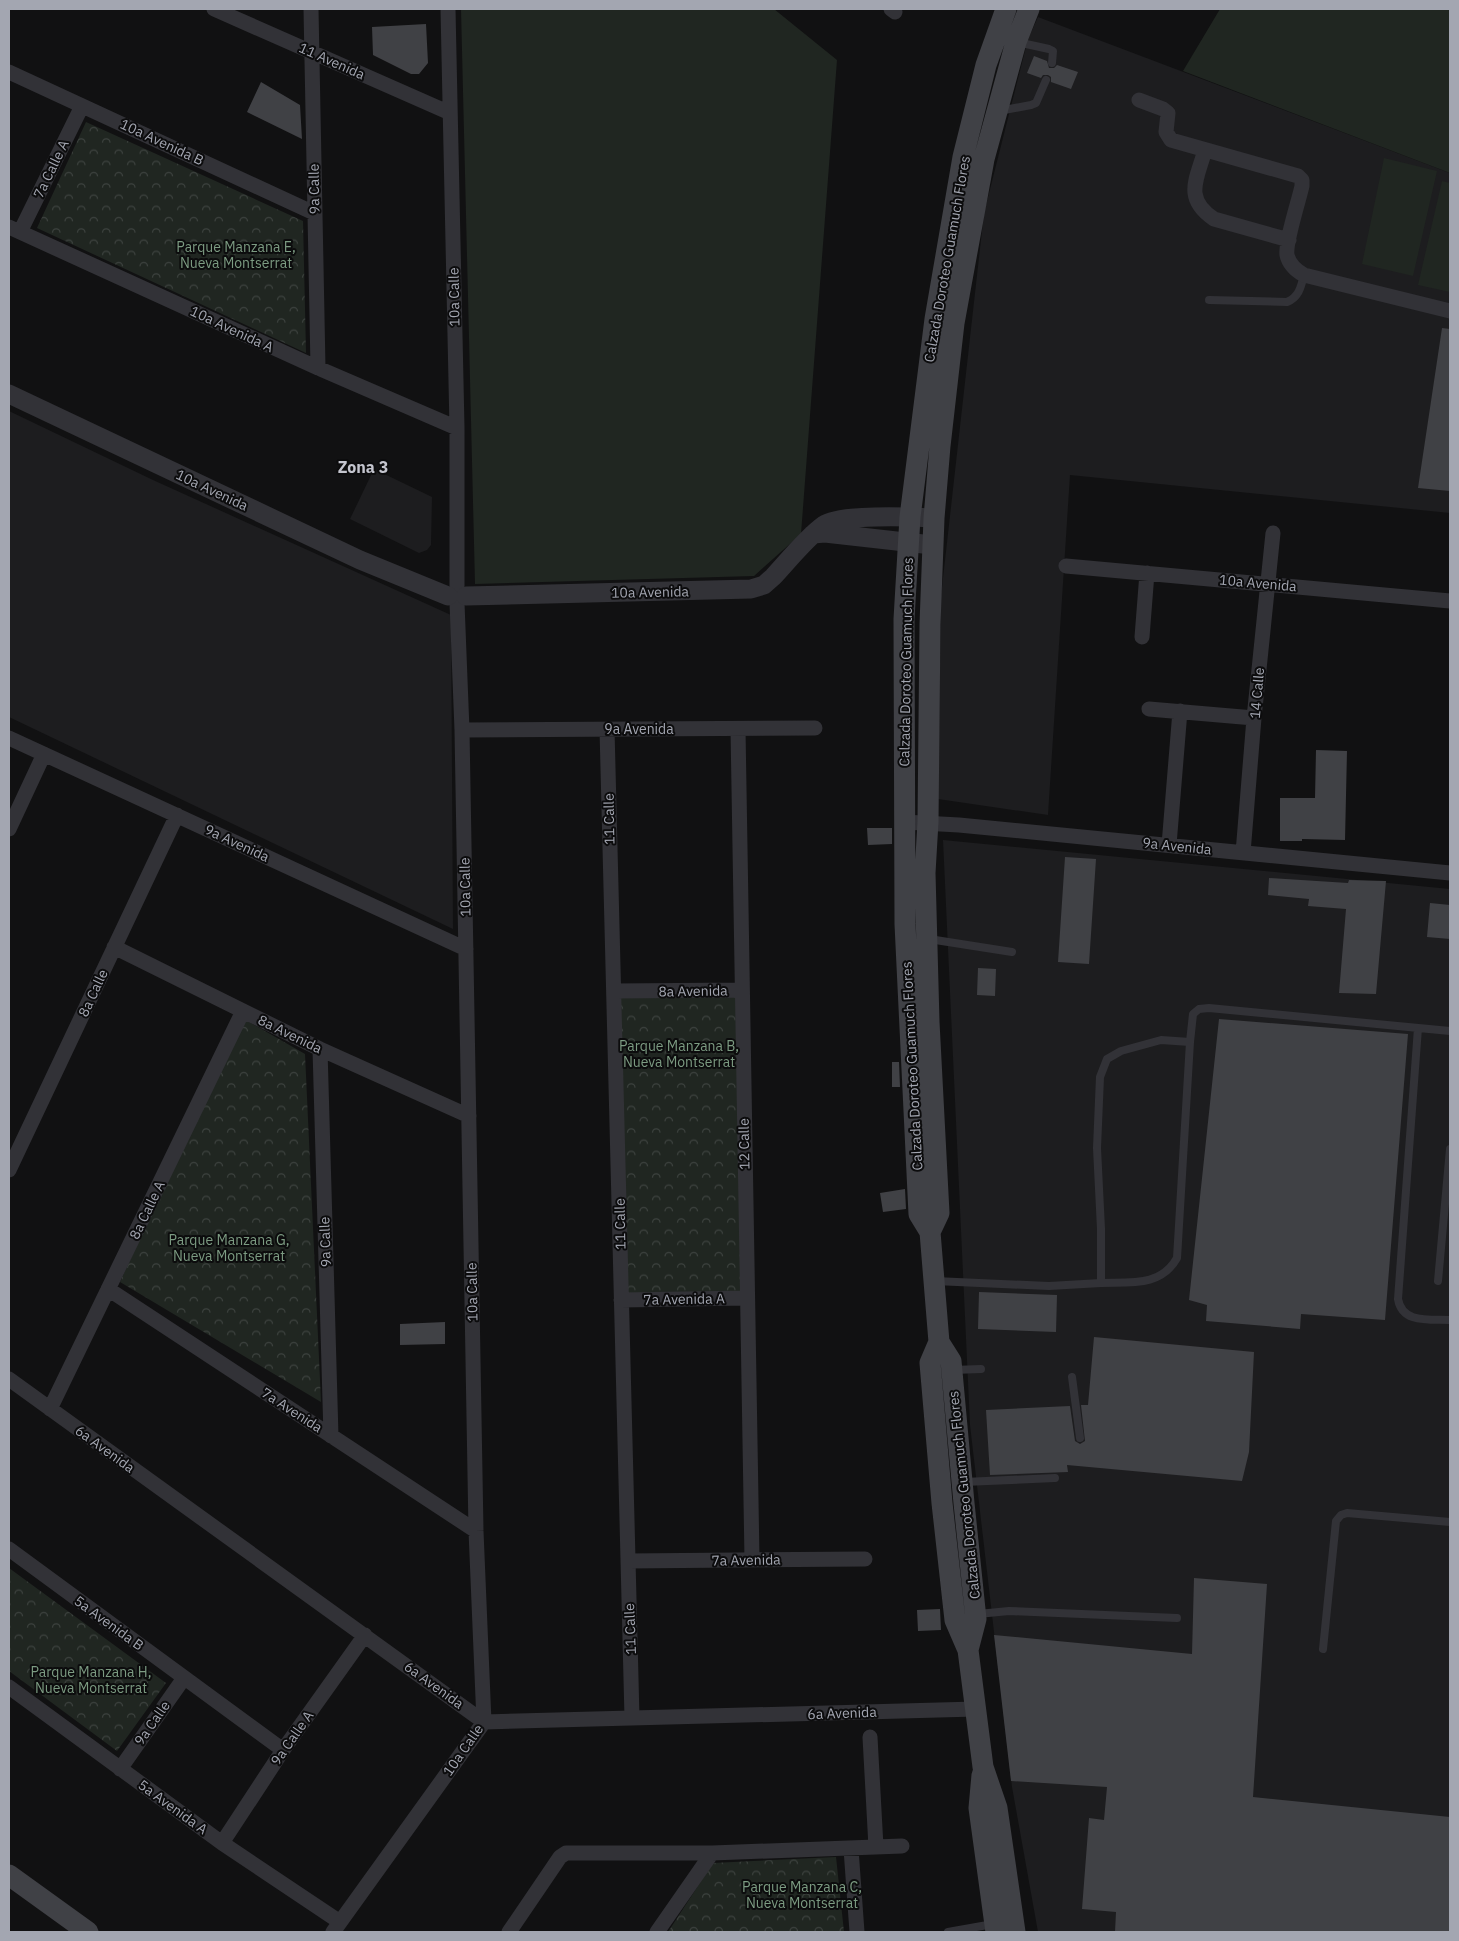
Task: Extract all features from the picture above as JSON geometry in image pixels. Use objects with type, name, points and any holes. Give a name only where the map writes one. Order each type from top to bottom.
[{"type":"main road","name":"Calzada Doroteo Guamuch Flores","points":[[968,1650],[976,1614],[951,1361],[939,1342],[930,1232],[919,1214],[905,924],[904,619],[910,517],[935,319],[978,140],[996,111],[1005,40],[1006,9]]},
{"type":"main road","name":"Calzada Doroteo Guamuch Flores","points":[[930,1232],[939,1213],[929,1032],[925,873],[928,822],[930,624],[934,518],[954,323],[986,65],[1029,9]]},
{"type":"main road","name":"Calzada Doroteo Guamuch Flores","points":[[939,1342],[930,1363],[942,1503],[955,1620],[968,1650],[983,1767],[997,1808],[1015,1932]]},
{"type":"main road","name":"Calzada Doroteo Guamuch Flores","points":[[983,1767],[979,1808],[996,1928]]},
{"type":"main road","points":[[9,1876],[77,1929]]},
{"type":"street","name":"11 Avenida","points":[[214,9],[450,113]]},
{"type":"street","name":"9a Calle","points":[[311,9],[318,368]]},
{"type":"street","name":"10a Calle","points":[[337,1927],[484,1722],[476,1531],[462,730],[455,594],[457,428],[448,9]]},
{"type":"street","name":"10a Avenida B","points":[[9,72],[314,213]]},
{"type":"street","points":[[1139,100],[1163,109],[1168,113],[1166,132],[1171,140],[1298,176],[1302,180],[1287,254],[1295,269],[1304,275],[1450,311]]},
{"type":"street","name":"7a Calle A","points":[[14,230],[82,106]]},
{"type":"street","points":[[1205,150],[1193,191],[1197,204],[1204,213],[1214,219],[1289,240]]},
{"type":"street","name":"10a Avenida A","points":[[14,230],[318,368],[457,428]]},
{"type":"street","name":"10a Avenida","points":[[9,394],[360,560],[417,584],[455,594],[751,589],[764,585],[773,577],[825,523],[842,519],[934,518]]},
{"type":"street","points":[[813,534],[825,533],[932,545]]},
{"type":"street","name":"14 Calle","points":[[1243,852],[1254,718],[1273,533]]},
{"type":"street","name":"10a Avenida","points":[[1066,566],[1450,601]]},
{"type":"street","points":[[1142,637],[1147,573]]},
{"type":"street","points":[[1149,709],[1254,718]]},
{"type":"street","points":[[1169,845],[1180,711]]},
{"type":"street","name":"9a Avenida","points":[[462,730],[815,728]]},
{"type":"street","name":"11 Calle","points":[[607,729],[632,1718]]},
{"type":"street","name":"12 Calle","points":[[738,729],[752,1560]]},
{"type":"street","name":"9a Avenida","points":[[9,738],[466,949]]},
{"type":"street","points":[[9,829],[44,754]]},
{"type":"street","name":"8a Calle","points":[[9,1170],[177,815]]},
{"type":"street","name":"9a Avenida","points":[[904,822],[928,822],[1450,873]]},
{"type":"street","name":"8a Avenida","points":[[114,946],[320,1049],[469,1116]]},
{"type":"street","name":"8a Avenida","points":[[614,992],[742,990]]},
{"type":"street","name":"8a Calle A","points":[[50,1409],[243,1011]]},
{"type":"street","name":"9a Calle","points":[[320,1049],[331,1436]]},
{"type":"street","name":"7a Avenida","points":[[108,1289],[476,1531]]},
{"type":"street","name":"7a Avenida A","points":[[622,1300],[747,1298]]},
{"type":"street","name":"6a Avenida","points":[[9,1379],[484,1722],[976,1709]]},
{"type":"street","name":"5a Avenida B","points":[[9,1549],[283,1750]]},
{"type":"street","name":"7a Avenida","points":[[628,1561],[864,1559]]},
{"type":"street","name":"9a Calle A","points":[[222,1843],[283,1750],[365,1635]]},
{"type":"street","name":"9a Calle","points":[[120,1769],[184,1678]]},
{"type":"street","name":"5a Avenida A","points":[[9,1687],[337,1927]]},
{"type":"street","points":[[870,1737],[876,1847]]},
{"type":"street","points":[[509,1932],[563,1855],[712,1853],[902,1846]]},
{"type":"street","points":[[851,1849],[857,1932]]},
{"type":"street","points":[[657,1932],[712,1853]]},
{"type":"lane","points":[[1005,40],[1050,49],[1053,55],[1052,63]]},
{"type":"lane","points":[[996,111],[1036,103],[1046,80]]},
{"type":"lane","points":[[1209,300],[1288,302],[1295,299],[1298,294],[1304,275]]},
{"type":"lane","points":[[927,939],[1012,952]]},
{"type":"lane","points":[[934,1281],[1049,1286],[1142,1282],[1160,1276],[1171,1268],[1177,1258],[1193,1014],[1199,1010],[1209,1008],[1450,1031]]},
{"type":"lane","points":[[1418,1028],[1398,1299],[1404,1314],[1411,1317],[1450,1320]]},
{"type":"lane","points":[[1101,1283],[1101,1229],[1097,1148],[1100,1077],[1107,1059],[1121,1051],[1160,1040],[1190,1042]]},
{"type":"lane","points":[[1438,1281],[1450,1149]]},
{"type":"lane","points":[[952,1370],[981,1369]]},
{"type":"lane","points":[[1072,1377],[1080,1438]]},
{"type":"lane","points":[[962,1482],[1055,1478]]},
{"type":"lane","points":[[1323,1649],[1336,1521],[1338,1517],[1346,1513],[1450,1522]]},
{"type":"lane","points":[[976,1614],[1009,1610],[1177,1618]]},
{"type":"lane","points":[[948,1932],[996,1928]]},
{"type":"shaded area","points":[[1038,17],[1450,173],[1450,513],[1070,475],[1048,815],[938,799],[941,596],[984,213],[1028,39]]},
{"type":"shaded area","points":[[9,411],[153,480],[451,615],[453,929],[9,717]]},
{"type":"shaded area","points":[[374,469],[432,497],[431,545],[427,550],[419,553],[350,519]]},
{"type":"shaded area","points":[[943,840],[1450,889],[1450,1932],[1038,1932],[1012,1787],[970,1425]]},
{"type":"green space","points":[[461,9],[774,9],[837,60],[801,534],[754,576],[475,584]]},
{"type":"green space","points":[[1220,9],[1450,9],[1450,173],[1183,71]]},
{"type":"green space","name":"Parque Manzana E, Nueva Montserrat","points":[[86,122],[303,221],[306,353],[37,228]]},
{"type":"green space","points":[[1384,158],[1437,171],[1413,276],[1362,264]]},
{"type":"green space","points":[[1442,181],[1450,183],[1450,292],[1418,285]]},
{"type":"green space","name":"Parque Manzana B, Nueva Montserrat","points":[[737,995],[741,1292],[626,1294],[619,996]]},
{"type":"green space","name":"Parque Manzana G, Nueva Montserrat","points":[[242,1018],[305,1054],[321,1402],[120,1282]]},
{"type":"green space","name":"Parque Manzana H, Nueva Montserrat","points":[[9,1568],[166,1683],[117,1751],[9,1671]]},
{"type":"green space","name":"Parque Manzana C, Nueva Montserrat","points":[[836,1857],[844,1932],[668,1932],[713,1863]]},
{"type":"building","points":[[426,24],[428,63],[419,74],[411,74],[373,55],[372,27]]},
{"type":"building","points":[[1034,56],[1047,61],[1049,68],[1054,68],[1057,65],[1078,72],[1071,89],[1051,82],[1051,77],[1048,75],[1043,75],[1041,78],[1027,73]]},
{"type":"building","points":[[261,82],[300,105],[302,139],[247,112]]},
{"type":"building","points":[[1442,328],[1450,329],[1450,491],[1418,488]]},
{"type":"building","points":[[1316,750],[1347,751],[1345,840],[1302,839],[1302,841],[1280,841],[1280,798],[1315,798]]},
{"type":"building","points":[[867,828],[892,828],[892,844],[868,845]]},
{"type":"building","points":[[1065,857],[1096,859],[1089,964],[1058,962]]},
{"type":"building","points":[[1269,878],[1348,883],[1349,880],[1386,881],[1376,994],[1339,993],[1346,909],[1308,906],[1309,899],[1268,895]]},
{"type":"building","points":[[1430,903],[1450,905],[1450,939],[1427,937]]},
{"type":"building","points":[[978,968],[996,969],[995,996],[977,995]]},
{"type":"building","points":[[1219,1019],[1408,1034],[1385,1320],[1301,1314],[1300,1329],[1206,1321],[1207,1305],[1189,1300]]},
{"type":"building","points":[[892,1062],[899,1062],[900,1087],[892,1087]]},
{"type":"building","points":[[905,1189],[906,1209],[883,1212],[880,1193]]},
{"type":"building","points":[[979,1292],[1057,1295],[1056,1332],[978,1329]]},
{"type":"building","points":[[445,1322],[445,1344],[400,1345],[400,1324]]},
{"type":"building","points":[[1094,1337],[1254,1352],[1249,1452],[1242,1481],[1067,1465],[1068,1472],[990,1475],[986,1410],[1070,1406],[1075,1441],[1080,1444],[1085,1441],[1081,1405],[1088,1405]]},
{"type":"building","points":[[1194,1578],[1267,1584],[1253,1797],[1450,1817],[1450,1932],[1115,1932],[1116,1912],[1082,1909],[1089,1818],[1104,1820],[1107,1787],[1011,1781],[994,1635],[1192,1654]]},
{"type":"building","points":[[940,1609],[941,1630],[918,1631],[917,1610]]},
{"type":"district","name":"Zona 3","points":[[363,467]]}]
